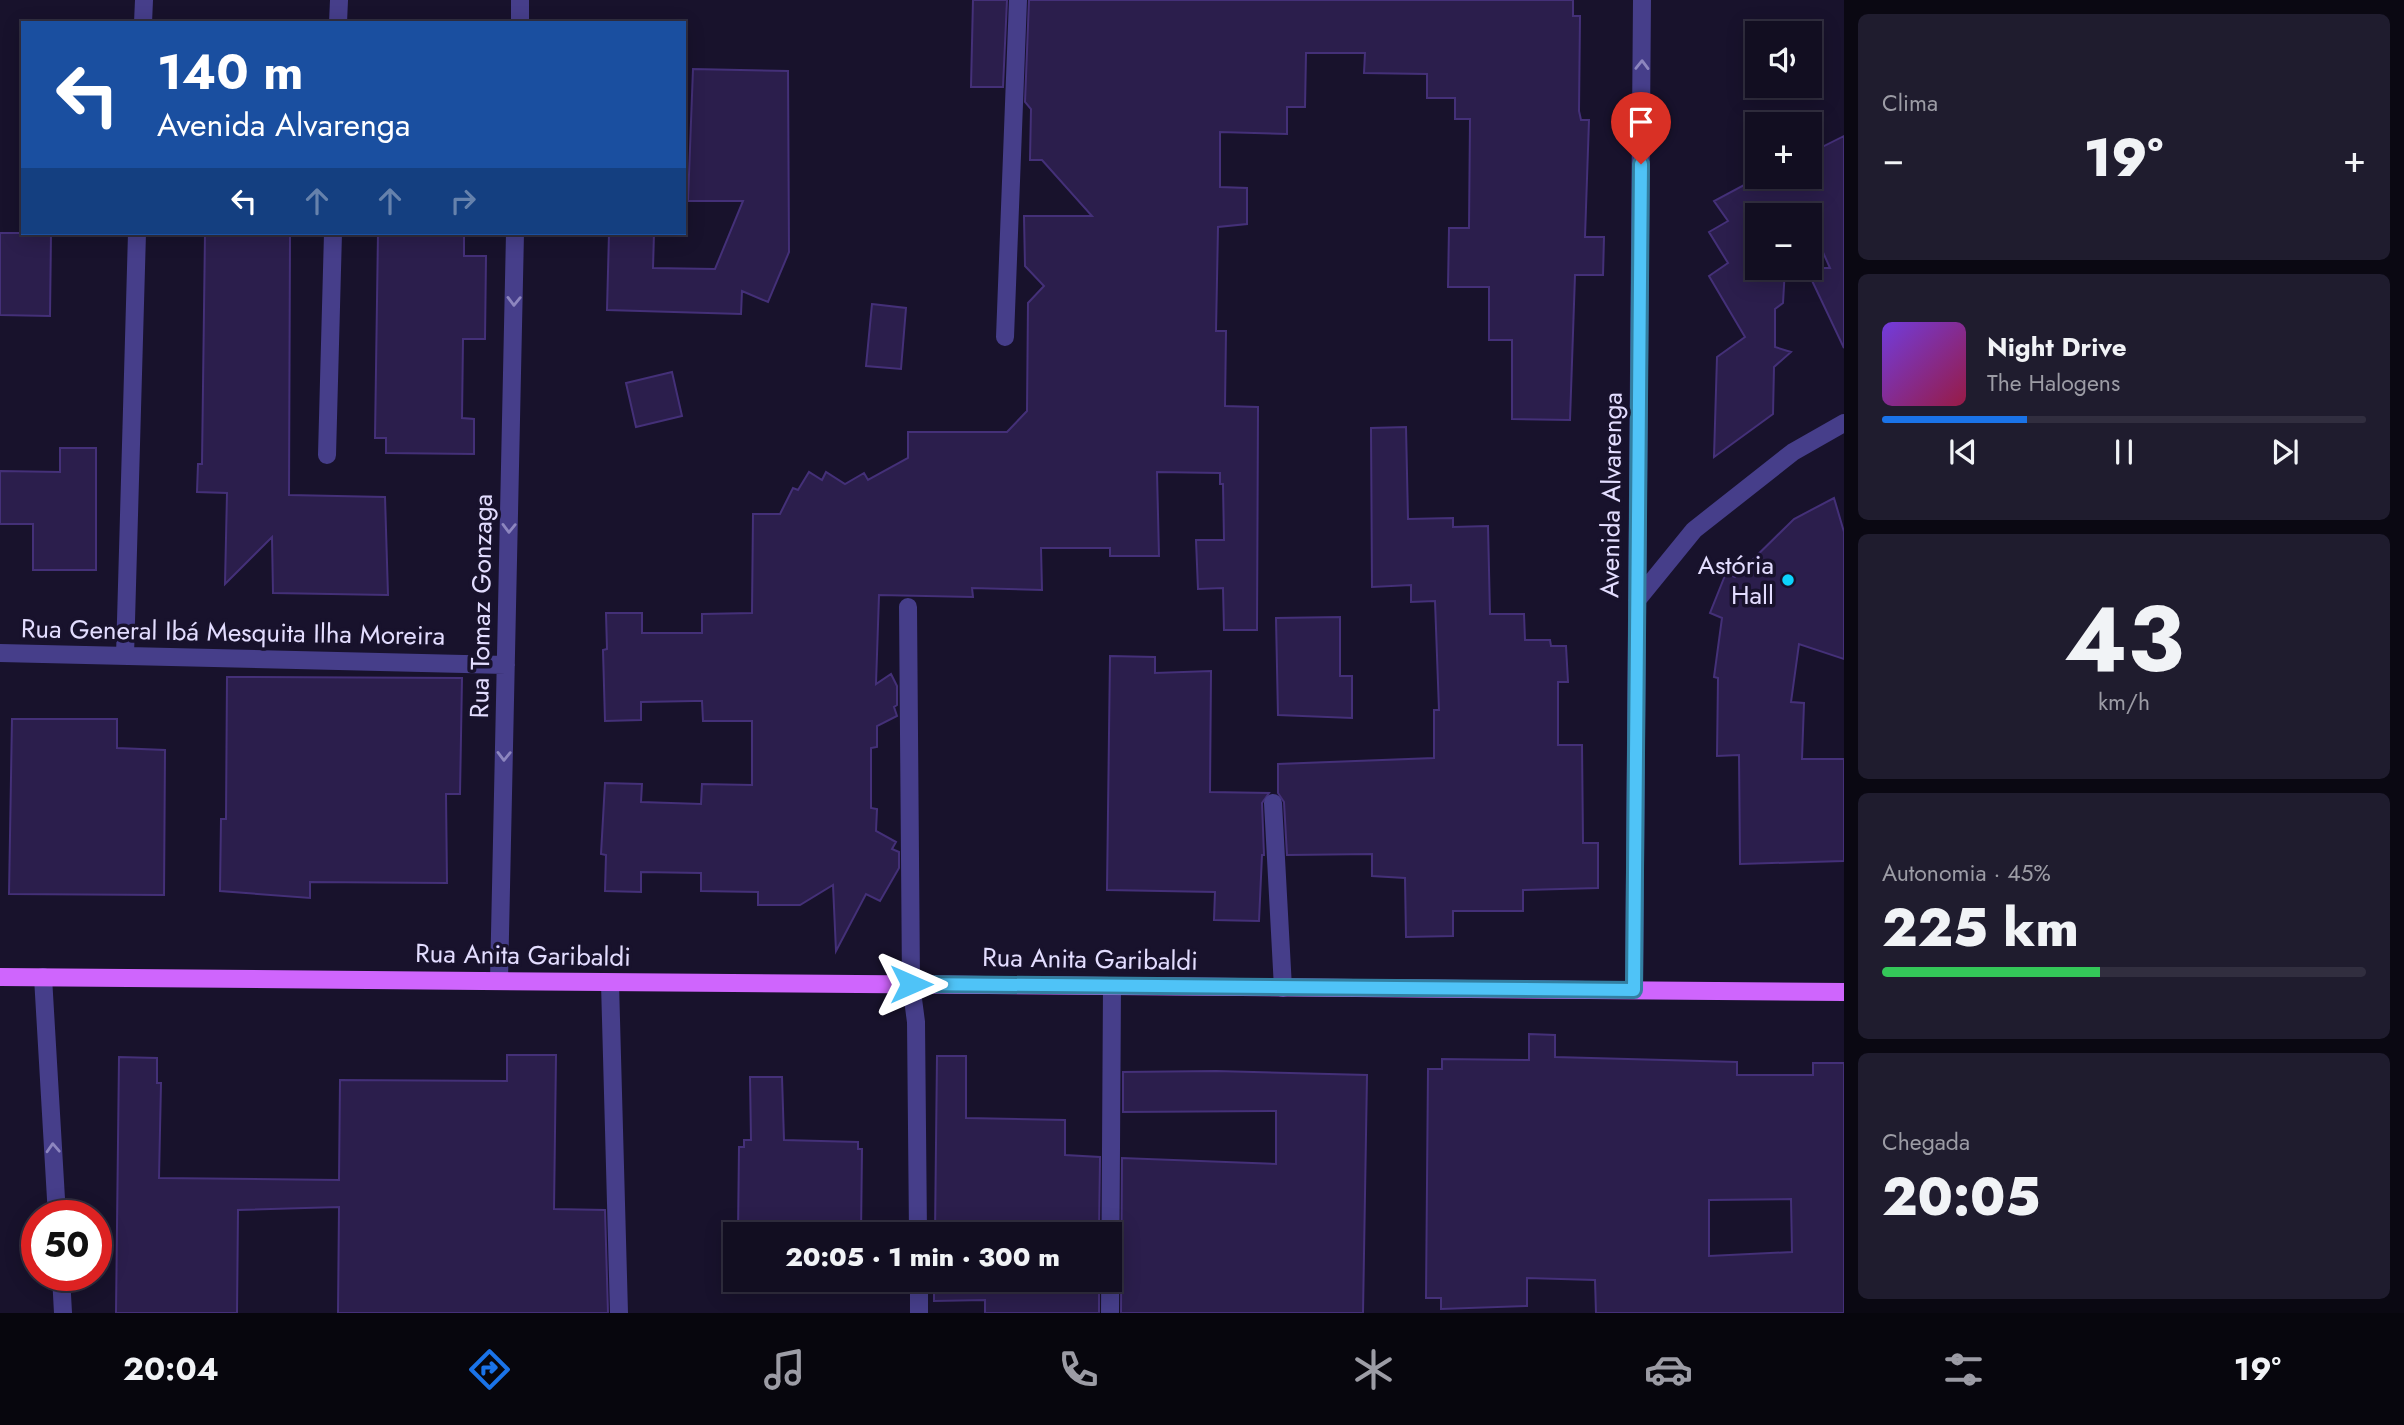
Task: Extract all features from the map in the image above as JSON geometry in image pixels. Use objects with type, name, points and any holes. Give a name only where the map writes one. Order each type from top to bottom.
[{"type":"main road","name":"Rua Anita Garibaldi","points":[[0,977],[1844,992]]},
{"type":"street","points":[[143,21],[144,0]]},
{"type":"street","points":[[338,21],[339,0]]},
{"type":"street","points":[[520,0],[520,21]]},
{"type":"street","points":[[1005,337],[1018,0]]},
{"type":"street","name":"Avenida Alvarenga","points":[[1634,990],[1642,0]]},
{"type":"street","points":[[125,656],[137,235]]},
{"type":"street","points":[[327,455],[332,235]]},
{"type":"street","name":"Rua Tomaz Gonzaga","points":[[499,981],[515,235]]},
{"type":"street","points":[[1637,600],[1695,530],[1793,452],[1844,423]]},
{"type":"street","points":[[908,607],[911,984],[916,1022],[918,1222]]},
{"type":"street","name":"Rua General Ibá Mesquita Ilha Moreira","points":[[0,653],[506,665]]},
{"type":"street","points":[[1273,803],[1283,988]]},
{"type":"street","points":[[43,977],[56,1200]]},
{"type":"street","points":[[610,982],[619,1313]]},
{"type":"street","points":[[1110,1313],[1112,986]]},
{"type":"street","points":[[62,1291],[63,1313]]},
{"type":"street","points":[[919,1292],[919,1313]]},
{"type":"building","points":[[973,0],[1007,0],[1003,87],[971,87]]},
{"type":"building","points":[[1029,0],[1573,0],[1573,16],[1580,16],[1579,111],[1581,120],[1589,120],[1585,237],[1604,237],[1603,275],[1575,275],[1570,420],[1512,419],[1512,340],[1489,340],[1489,287],[1448,287],[1449,228],[1469,228],[1470,119],[1455,119],[1455,98],[1427,98],[1427,74],[1364,73],[1365,53],[1306,53],[1305,107],[1287,107],[1287,134],[1220,132],[1220,187],[1247,188],[1247,224],[1218,227],[1216,331],[1226,331],[1225,406],[1258,407],[1257,630],[1224,630],[1223,588],[1198,589],[1196,540],[1224,540],[1223,484],[1220,484],[1220,473],[1157,472],[1159,556],[1110,556],[1110,548],[1041,548],[1042,590],[972,588],[973,597],[879,595],[876,684],[891,674],[897,686],[897,705],[894,707],[897,716],[877,726],[877,747],[871,748],[871,808],[877,809],[876,831],[896,842],[892,849],[899,852],[899,868],[880,901],[866,894],[836,951],[833,885],[800,905],[758,905],[758,892],[701,891],[701,873],[641,872],[641,892],[605,891],[606,855],[601,854],[605,783],[642,784],[641,802],[701,804],[702,784],[752,785],[752,721],[703,721],[702,701],[694,701],[641,702],[641,720],[605,721],[603,650],[607,649],[606,613],[642,613],[642,633],[702,633],[702,614],[752,613],[753,514],[780,514],[793,488],[798,490],[809,472],[822,480],[826,472],[845,484],[864,473],[868,480],[908,458],[908,432],[1007,432],[1027,411],[1028,303],[1044,286],[1025,266],[1024,216],[1092,216],[1042,160],[1030,160],[1031,109],[1025,102]]},
{"type":"building","points":[[693,69],[788,71],[789,252],[768,302],[742,291],[741,314],[607,310],[609,235],[654,235],[653,268],[715,269],[743,201],[688,201]]},
{"type":"building","points":[[1844,136],[1844,348],[1812,280],[1822,280],[1822,268],[1830,268],[1822,250],[1822,203],[1745,203],[1745,280],[1784,280],[1783,303],[1775,309],[1775,347],[1791,352],[1774,367],[1773,414],[1714,457],[1717,357],[1745,337],[1709,276],[1728,263],[1709,232],[1728,221],[1714,201],[1745,184],[1745,189],[1822,189],[1822,147]]},
{"type":"building","points":[[0,233],[51,235],[50,316],[0,315]]},
{"type":"building","points":[[205,235],[290,235],[289,495],[385,497],[388,595],[273,593],[272,537],[225,584],[227,493],[197,492],[198,464],[202,464]]},
{"type":"building","points":[[378,235],[464,235],[464,256],[486,256],[485,339],[463,339],[462,418],[474,419],[474,454],[386,453],[386,438],[375,438]]},
{"type":"building","points":[[872,304],[906,308],[901,369],[866,366]]},
{"type":"building","points":[[672,372],[682,416],[636,427],[626,383]]},
{"type":"building","points":[[1406,427],[1408,519],[1453,518],[1453,527],[1488,526],[1490,614],[1524,614],[1525,640],[1550,640],[1551,646],[1566,646],[1568,682],[1558,682],[1558,745],[1582,745],[1583,843],[1598,843],[1598,888],[1523,890],[1523,911],[1453,911],[1453,936],[1406,937],[1405,878],[1372,876],[1372,854],[1287,855],[1284,802],[1278,793],[1278,764],[1434,758],[1434,710],[1439,710],[1435,601],[1411,602],[1411,585],[1372,587],[1371,428]]},
{"type":"building","points":[[60,448],[96,448],[96,570],[33,570],[33,524],[0,524],[0,471],[60,472]]},
{"type":"building","points":[[1834,498],[1844,532],[1844,659],[1799,644],[1791,702],[1804,703],[1802,759],[1844,759],[1844,861],[1740,864],[1739,755],[1717,756],[1718,678],[1714,677],[1722,618],[1710,613],[1726,573],[1735,577],[1794,519]]},
{"type":"building","points":[[1340,617],[1340,676],[1352,676],[1352,718],[1278,715],[1276,618]]},
{"type":"building","points":[[1110,656],[1155,657],[1155,673],[1211,671],[1210,792],[1269,793],[1262,803],[1264,855],[1259,921],[1214,920],[1215,892],[1107,890]]},
{"type":"building","points":[[227,677],[462,678],[460,794],[446,794],[447,883],[310,882],[310,898],[220,891],[221,819],[226,819]]},
{"type":"building","points":[[12,719],[117,719],[117,748],[165,750],[164,895],[9,894]]},
{"type":"building","points":[[1529,1034],[1555,1035],[1555,1057],[1737,1062],[1737,1075],[1813,1075],[1813,1063],[1844,1063],[1844,1313],[1596,1313],[1595,1280],[1527,1278],[1527,1306],[1441,1309],[1441,1298],[1426,1298],[1428,1069],[1442,1069],[1442,1059],[1529,1060]],"holes":[[[1791,1199],[1792,1252],[1709,1256],[1709,1200]]]},
{"type":"building","points":[[507,1055],[556,1055],[554,1209],[605,1210],[608,1313],[338,1313],[339,1207],[238,1210],[237,1313],[116,1313],[119,1057],[157,1058],[157,1083],[161,1083],[159,1178],[339,1180],[340,1080],[507,1081]]},
{"type":"building","points":[[937,1056],[966,1056],[966,1118],[1065,1120],[1065,1155],[1100,1157],[1099,1222],[935,1222]]},
{"type":"building","points":[[1216,1071],[1367,1075],[1363,1313],[1121,1313],[1122,1158],[1276,1164],[1276,1111],[1123,1112],[1123,1072]]},
{"type":"building","points":[[750,1077],[782,1077],[784,1140],[858,1142],[858,1149],[862,1149],[861,1222],[738,1222],[739,1147],[744,1147],[744,1140],[751,1140]]},
{"type":"building","points":[[934,1292],[1099,1292],[1099,1313],[985,1313],[985,1300],[934,1301]]},
{"type":"place","name":"Astória Hall","points":[[1788,580]]},
{"type":"route","points":[[911,984],[1634,990],[1641,164]]}]
